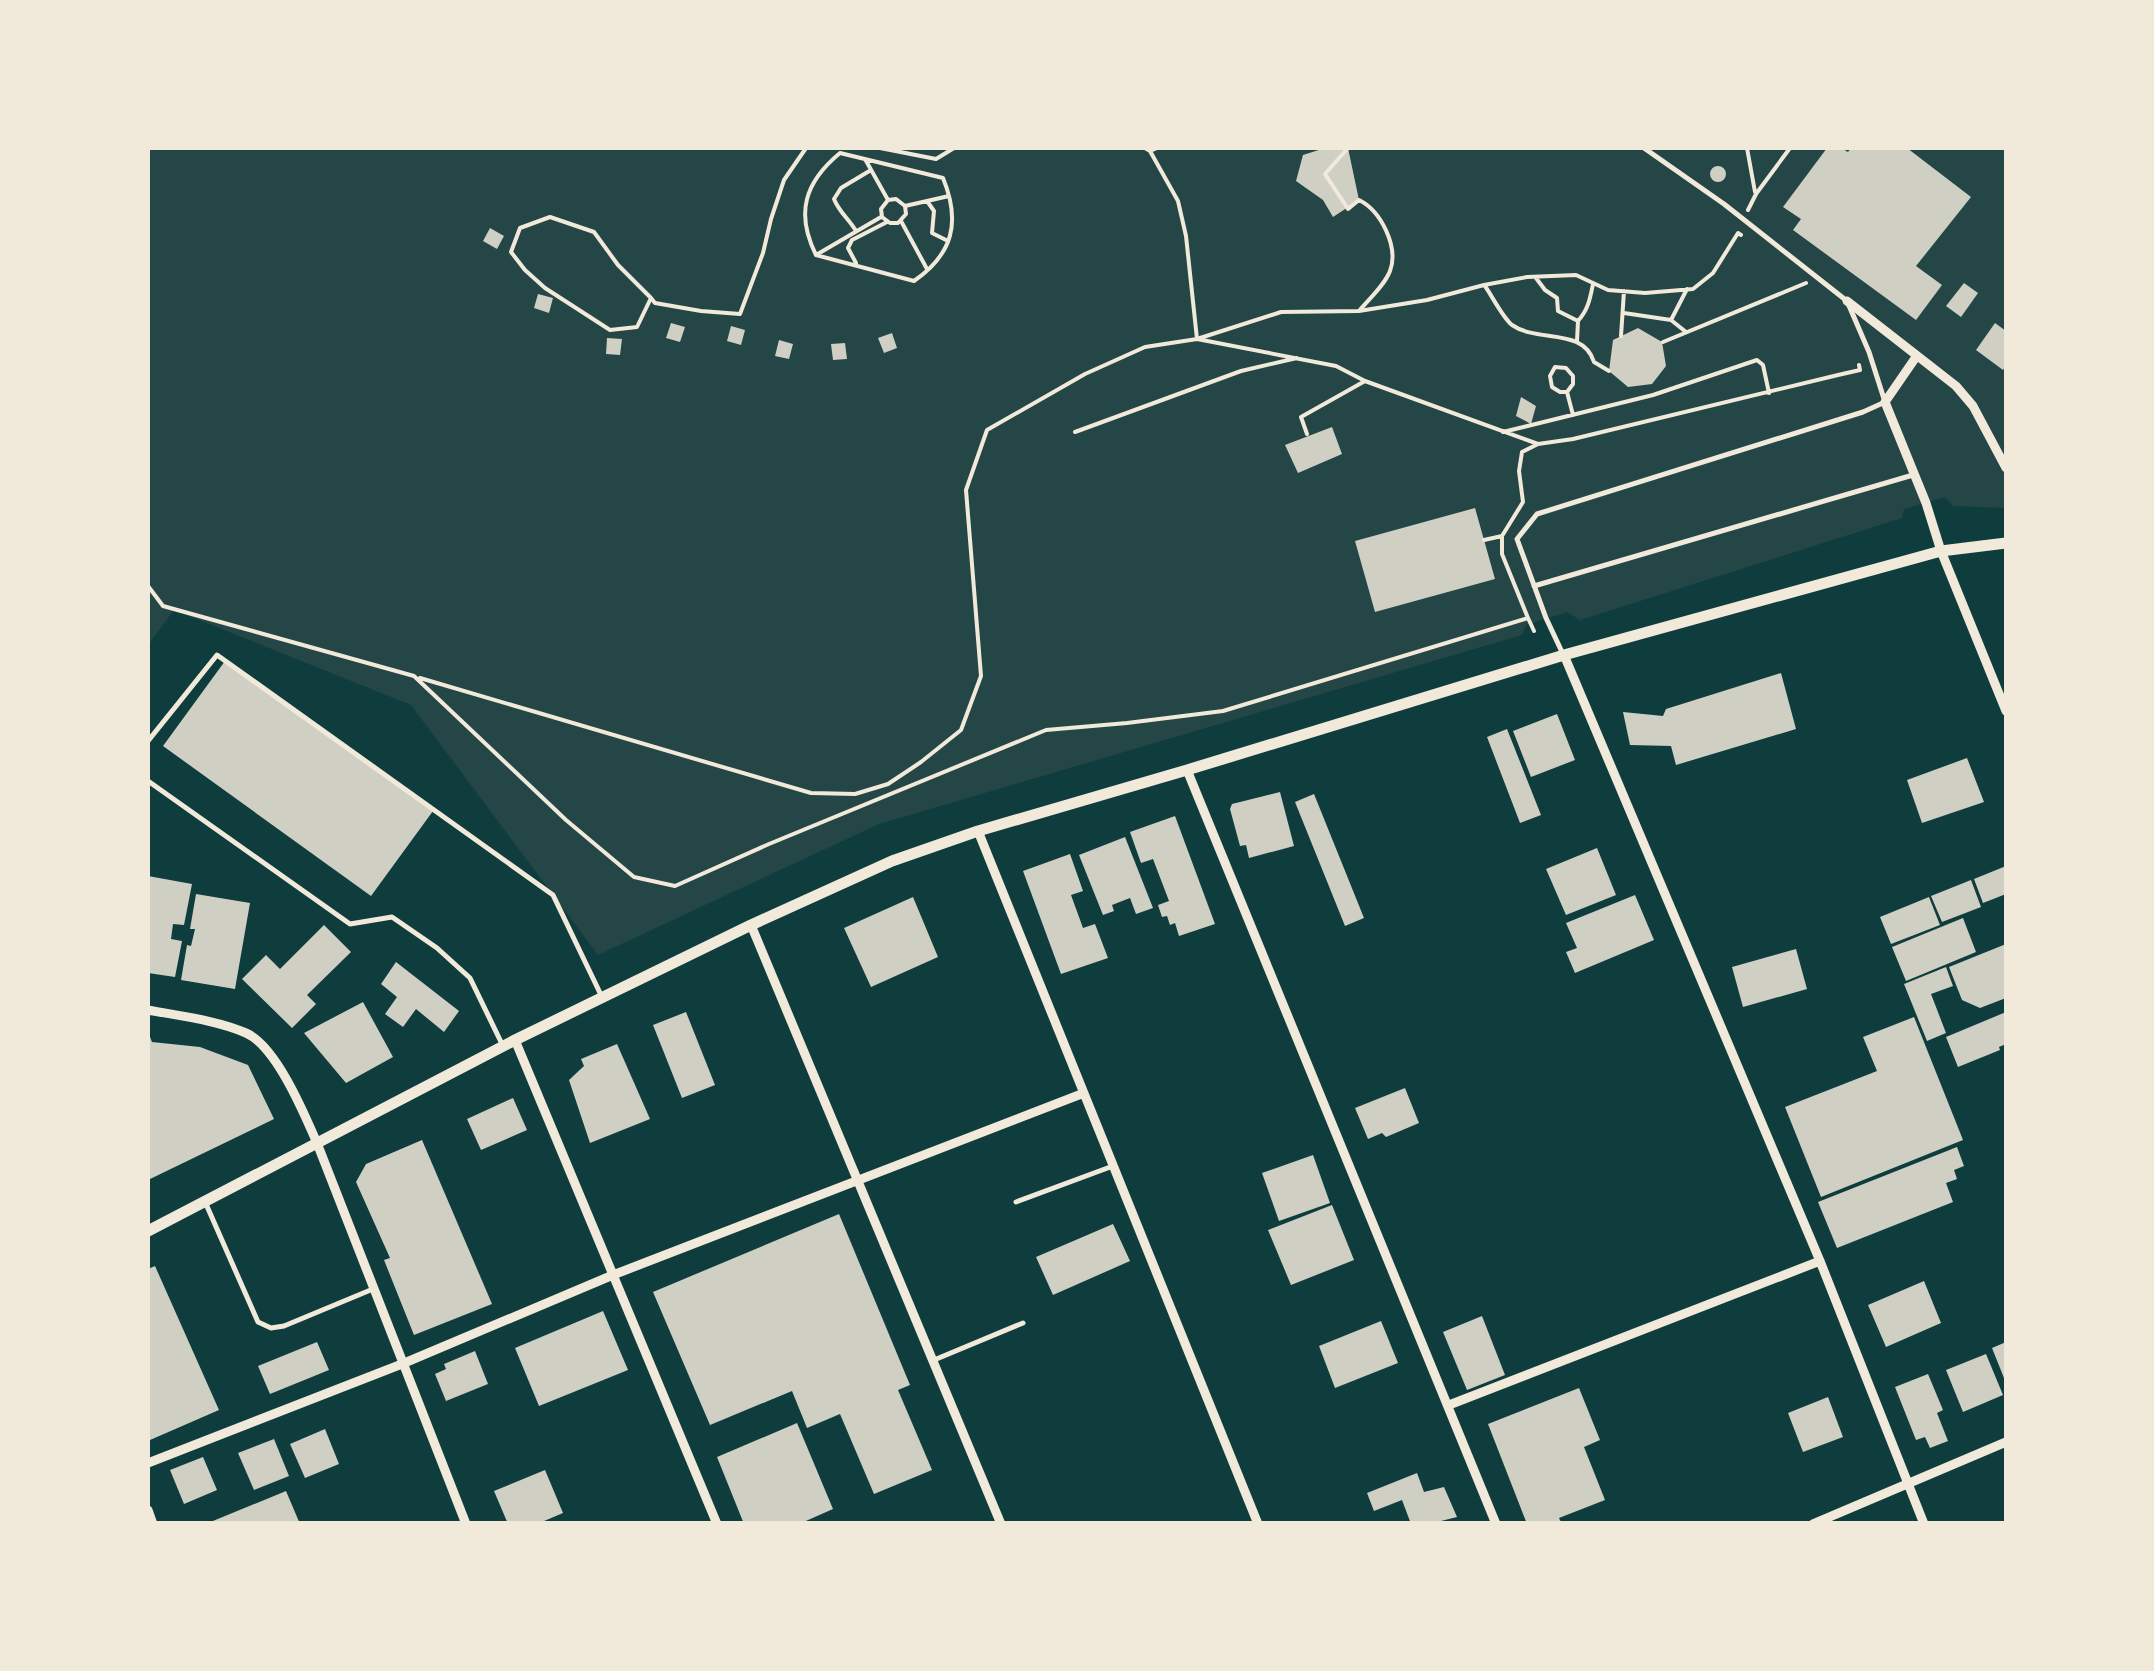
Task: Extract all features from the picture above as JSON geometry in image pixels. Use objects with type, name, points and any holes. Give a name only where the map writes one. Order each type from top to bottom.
[{"type":"street","points":[[1847,302],[1956,386],[1973,406],[2006,468]]},
{"type":"street","points":[[1916,357],[1884,402],[2006,711]]},
{"type":"street","points":[[148,1231],[509,1044],[892,860],[978,830],[1564,655],[1940,550],[2006,542]]},
{"type":"street","points":[[1564,655],[1820,1260],[1924,1524]]},
{"type":"street","points":[[1187,770],[1496,1524]]},
{"type":"street","points":[[978,830],[1258,1524]]},
{"type":"street","points":[[751,925],[1001,1524]]},
{"type":"street","points":[[148,1010],[250,1034],[278,1065],[316,1142],[466,1524]]},
{"type":"street","points":[[509,1044],[613,1275],[717,1524]]},
{"type":"street","points":[[148,1463],[402,1364],[613,1275],[1084,1093]]},
{"type":"street","points":[[1449,1405],[1820,1260]]},
{"type":"street","points":[[1813,1524],[2006,1442]]},
{"type":"street","points":[[148,1510],[153,1524]]},
{"type":"lane","points":[[1564,655],[1517,540],[1536,514],[1863,412],[1884,402],[1869,352],[1847,302],[1724,204],[1644,148]]},
{"type":"lane","points":[[1534,586],[1914,475]]},
{"type":"lane","points":[[148,741],[218,654],[553,895],[602,998]]},
{"type":"lane","points":[[148,781],[350,924],[392,917],[437,948],[470,978],[509,1044]]},
{"type":"lane","points":[[1016,1202],[1114,1166]]},
{"type":"lane","points":[[205,1201],[258,1322],[271,1328],[284,1326],[373,1289]]},
{"type":"lane","points":[[934,1360],[1023,1323]]},
{"type":"path","points":[[651,298],[637,328],[610,330],[545,288],[525,270],[511,252],[520,228],[550,217],[594,232],[618,264],[651,298],[656,304],[740,314],[784,180],[806,148]]},
{"type":"path","points":[[880,148],[936,159],[954,148]]},
{"type":"path","points":[[1150,148],[1178,201],[1186,236],[1197,339]]},
{"type":"path","points":[[1349,148],[1325,174],[1348,209],[1359,200],[1377,213],[1389,240],[1392,259],[1387,277],[1359,311]]},
{"type":"path","points":[[1747,148],[1756,194],[1790,148]]},
{"type":"path","points":[[840,153],[943,178],[953,211],[948,242],[928,271],[914,281],[816,255],[806,227],[806,203],[824,166],[840,153]]},
{"type":"path","points":[[865,158],[888,200]]},
{"type":"path","points":[[856,232],[834,199],[841,188],[872,170]]},
{"type":"path","points":[[905,206],[950,195]]},
{"type":"path","points":[[816,255],[884,220],[894,224],[901,221],[906,214],[905,206],[896,199],[888,200],[882,205],[884,220]]},
{"type":"path","points":[[928,201],[934,211],[932,233],[948,242]]},
{"type":"path","points":[[858,266],[848,248],[852,240],[884,220]]},
{"type":"path","points":[[901,221],[928,271]]},
{"type":"path","points":[[148,586],[162,606],[811,793],[855,794],[888,784],[960,730],[981,676],[966,490],[987,430],[1085,374],[1145,346],[1197,339],[1282,312],[1359,311],[1534,276],[1576,275],[1608,290],[1645,293],[1693,289],[1713,273],[1738,233],[1752,240]]},
{"type":"path","points":[[1662,342],[1808,282],[1798,274]]},
{"type":"path","points":[[1534,276],[1557,298],[1558,311],[1578,321]]},
{"type":"path","points":[[1577,341],[1578,321],[1590,302],[1593,283]]},
{"type":"path","points":[[1484,284],[1512,324],[1538,334],[1578,341],[1590,351],[1594,362],[1609,370]]},
{"type":"path","points":[[1671,320],[1687,289]]},
{"type":"path","points":[[1621,336],[1624,291]]},
{"type":"path","points":[[1624,314],[1671,320],[1686,332]]},
{"type":"path","points":[[1197,339],[1336,366],[1365,381],[1538,444]]},
{"type":"path","points":[[1534,631],[1502,554],[1502,536],[1523,502],[1522,452],[1538,444],[1860,370],[1858,356]]},
{"type":"path","points":[[1074,432],[1242,371],[1300,357]]},
{"type":"path","points":[[1503,432],[1653,395],[1757,360],[1769,393]]},
{"type":"path","points":[[1555,368],[1566,368],[1573,376],[1567,392],[1558,392],[1552,386],[1550,376],[1555,368]]},
{"type":"path","points":[[1307,434],[1301,418],[1365,381]]},
{"type":"path","points":[[1567,392],[1573,415]]},
{"type":"path","points":[[1484,540],[1502,536]]},
{"type":"path","points":[[414,676],[566,820],[634,878],[675,886],[1046,730],[1222,711],[1528,618]]},
{"type":"shaded area","points":[[148,148],[2006,148],[2006,508],[1953,506],[1945,497],[1904,509],[1902,518],[1580,620],[1567,612],[1526,625],[1522,635],[879,824],[598,955],[411,705],[174,610],[148,645]]},
{"type":"building","points":[[1325,148],[1348,148],[1359,200],[1333,217],[1323,200],[1296,181],[1303,155]]},
{"type":"building","points":[[1827,148],[1848,152],[1851,148],[1907,148],[1971,197],[1916,266],[1942,285],[1916,320],[1793,230],[1801,219],[1783,207]]},
{"type":"building","points":[[1718,166],[1726,174],[1718,182],[1710,174]]},
{"type":"building","points":[[490,228],[504,236],[497,249],[483,241]]},
{"type":"building","points":[[1964,283],[1978,293],[1961,317],[1946,306]]},
{"type":"building","points":[[538,294],[553,298],[549,313],[534,308]]},
{"type":"building","points":[[671,323],[685,327],[680,342],[666,338]]},
{"type":"building","points":[[1995,323],[2006,331],[2003,370],[1976,350]]},
{"type":"building","points":[[731,326],[745,330],[741,345],[727,341]]},
{"type":"building","points":[[1638,328],[1662,342],[1666,366],[1652,384],[1628,387],[1609,371],[1613,340]]},
{"type":"building","points":[[892,333],[897,348],[884,353],[878,338]]},
{"type":"building","points":[[607,338],[622,339],[620,355],[606,354]]},
{"type":"building","points":[[779,340],[793,344],[789,359],[775,356]]},
{"type":"building","points":[[845,343],[847,359],[833,360],[831,344]]},
{"type":"building","points":[[1521,397],[1536,406],[1531,424],[1516,416]]},
{"type":"building","points":[[1332,427],[1342,454],[1298,473],[1285,445]]},
{"type":"building","points":[[1475,508],[1495,579],[1375,612],[1355,541]]},
{"type":"building","points":[[225,661],[433,811],[371,896],[163,746]]},
{"type":"building","points":[[1781,673],[1796,729],[1676,765],[1671,746],[1630,745],[1623,712],[1663,716],[1666,709]]},
{"type":"building","points":[[1557,714],[1575,760],[1531,777],[1513,731]]},
{"type":"building","points":[[1507,729],[1541,815],[1520,823],[1487,737]]},
{"type":"building","points":[[1967,758],[1984,802],[1922,823],[1907,780]]},
{"type":"building","points":[[1280,792],[1294,846],[1249,858],[1246,845],[1240,846],[1232,804]]},
{"type":"building","points":[[1314,794],[1364,918],[1345,926],[1295,802]]},
{"type":"building","points":[[1175,816],[1215,924],[1179,936],[1175,923],[1170,925],[1167,916],[1162,917],[1158,905],[1169,901],[1153,859],[1141,863],[1130,832]]},
{"type":"building","points":[[1125,837],[1153,908],[1136,914],[1130,898],[1112,905],[1114,911],[1103,915],[1079,855]]},
{"type":"building","points":[[1597,848],[1616,895],[1566,915],[1546,869]]},
{"type":"building","points":[[1070,854],[1083,891],[1071,895],[1083,928],[1095,924],[1108,958],[1061,974],[1023,871]]},
{"type":"building","points":[[2006,866],[2006,894],[1983,903],[1974,879]]},
{"type":"building","points":[[148,876],[192,884],[184,925],[173,924],[171,939],[182,941],[175,977],[148,973]]},
{"type":"building","points":[[1971,880],[1981,907],[1942,922],[1931,896]]},
{"type":"building","points":[[196,894],[250,903],[235,989],[181,980],[187,945],[191,946],[195,929],[190,929]]},
{"type":"building","points":[[1635,895],[1654,940],[1575,973],[1566,952],[1577,948],[1566,923]]},
{"type":"building","points":[[913,897],[938,957],[871,987],[844,928]]},
{"type":"building","points":[[1929,897],[1940,925],[1891,944],[1880,917]]},
{"type":"building","points":[[1963,918],[1976,952],[1906,981],[1892,947]]},
{"type":"building","points":[[324,925],[351,952],[307,995],[316,1004],[292,1028],[242,979],[266,955],[280,969]]},
{"type":"building","points":[[2006,944],[2006,998],[1980,1008],[1962,1000],[1949,967]]},
{"type":"building","points":[[1796,949],[1807,989],[1743,1007],[1732,967]]},
{"type":"building","points":[[396,962],[459,1011],[444,1032],[416,1009],[403,1027],[385,1014],[397,997],[381,984]]},
{"type":"building","points":[[1946,967],[1953,986],[1931,994],[1946,1033],[1927,1041],[1904,984]]},
{"type":"building","points":[[363,1002],[393,1057],[346,1083],[304,1033]]},
{"type":"building","points":[[686,1012],[715,1085],[682,1098],[653,1025]]},
{"type":"building","points":[[2006,1012],[2006,1044],[1958,1067],[1946,1037]]},
{"type":"building","points":[[1914,1017],[1963,1140],[1821,1197],[1785,1107],[1877,1071],[1863,1037]]},
{"type":"building","points":[[148,1032],[152,1042],[200,1047],[248,1065],[274,1119],[148,1180]]},
{"type":"building","points":[[617,1044],[650,1119],[590,1143],[569,1080],[584,1066],[581,1059]]},
{"type":"building","points":[[1405,1088],[1419,1123],[1386,1137],[1382,1133],[1368,1139],[1355,1108]]},
{"type":"building","points":[[513,1098],[527,1130],[481,1150],[467,1119]]},
{"type":"building","points":[[422,1140],[492,1304],[414,1335],[384,1260],[390,1258],[356,1182],[366,1164]]},
{"type":"building","points":[[1957,1147],[1964,1166],[1954,1170],[1957,1179],[1946,1183],[1953,1202],[1837,1248],[1818,1202]]},
{"type":"building","points":[[1313,1155],[1330,1203],[1279,1221],[1262,1173]]},
{"type":"building","points":[[1332,1205],[1354,1260],[1291,1285],[1268,1230]]},
{"type":"building","points":[[839,1214],[910,1385],[898,1390],[932,1470],[874,1494],[840,1414],[807,1428],[792,1391],[710,1425],[653,1292]]},
{"type":"building","points":[[1113,1224],[1130,1261],[1053,1295],[1036,1257]]},
{"type":"building","points":[[155,1266],[219,1410],[150,1440],[148,1269]]},
{"type":"building","points":[[1924,1281],[1941,1323],[1886,1347],[1868,1305]]},
{"type":"building","points":[[603,1311],[628,1370],[539,1406],[515,1348]]},
{"type":"building","points":[[1482,1316],[1505,1375],[1467,1390],[1443,1332]]},
{"type":"building","points":[[1381,1321],[1398,1363],[1335,1388],[1319,1346]]},
{"type":"building","points":[[317,1342],[329,1370],[270,1394],[258,1366]]},
{"type":"building","points":[[2006,1342],[2006,1383],[1992,1348]]},
{"type":"building","points":[[475,1351],[488,1384],[446,1401],[435,1374],[446,1369],[444,1364]]},
{"type":"building","points":[[1986,1354],[2003,1395],[1963,1412],[1946,1370]]},
{"type":"building","points":[[1928,1374],[1943,1410],[1937,1413],[1948,1441],[1930,1448],[1925,1437],[1916,1440],[1895,1387]]},
{"type":"building","points":[[1579,1388],[1600,1440],[1584,1447],[1605,1500],[1559,1518],[1562,1524],[1527,1524],[1488,1424]]},
{"type":"building","points":[[1828,1397],[1843,1437],[1803,1452],[1788,1413]]},
{"type":"building","points":[[797,1423],[833,1509],[799,1524],[744,1524],[717,1457]]},
{"type":"building","points":[[325,1429],[339,1464],[305,1478],[290,1444]]},
{"type":"building","points":[[274,1439],[289,1476],[254,1490],[238,1453]]},
{"type":"building","points":[[203,1457],[217,1490],[184,1504],[170,1470]]},
{"type":"building","points":[[545,1470],[563,1513],[537,1524],[508,1524],[494,1491]]},
{"type":"building","points":[[1417,1473],[1424,1492],[1444,1487],[1457,1517],[1441,1524],[1411,1524],[1402,1500],[1374,1511],[1367,1493]]},
{"type":"building","points":[[286,1491],[300,1524],[208,1524],[208,1523]]}]
